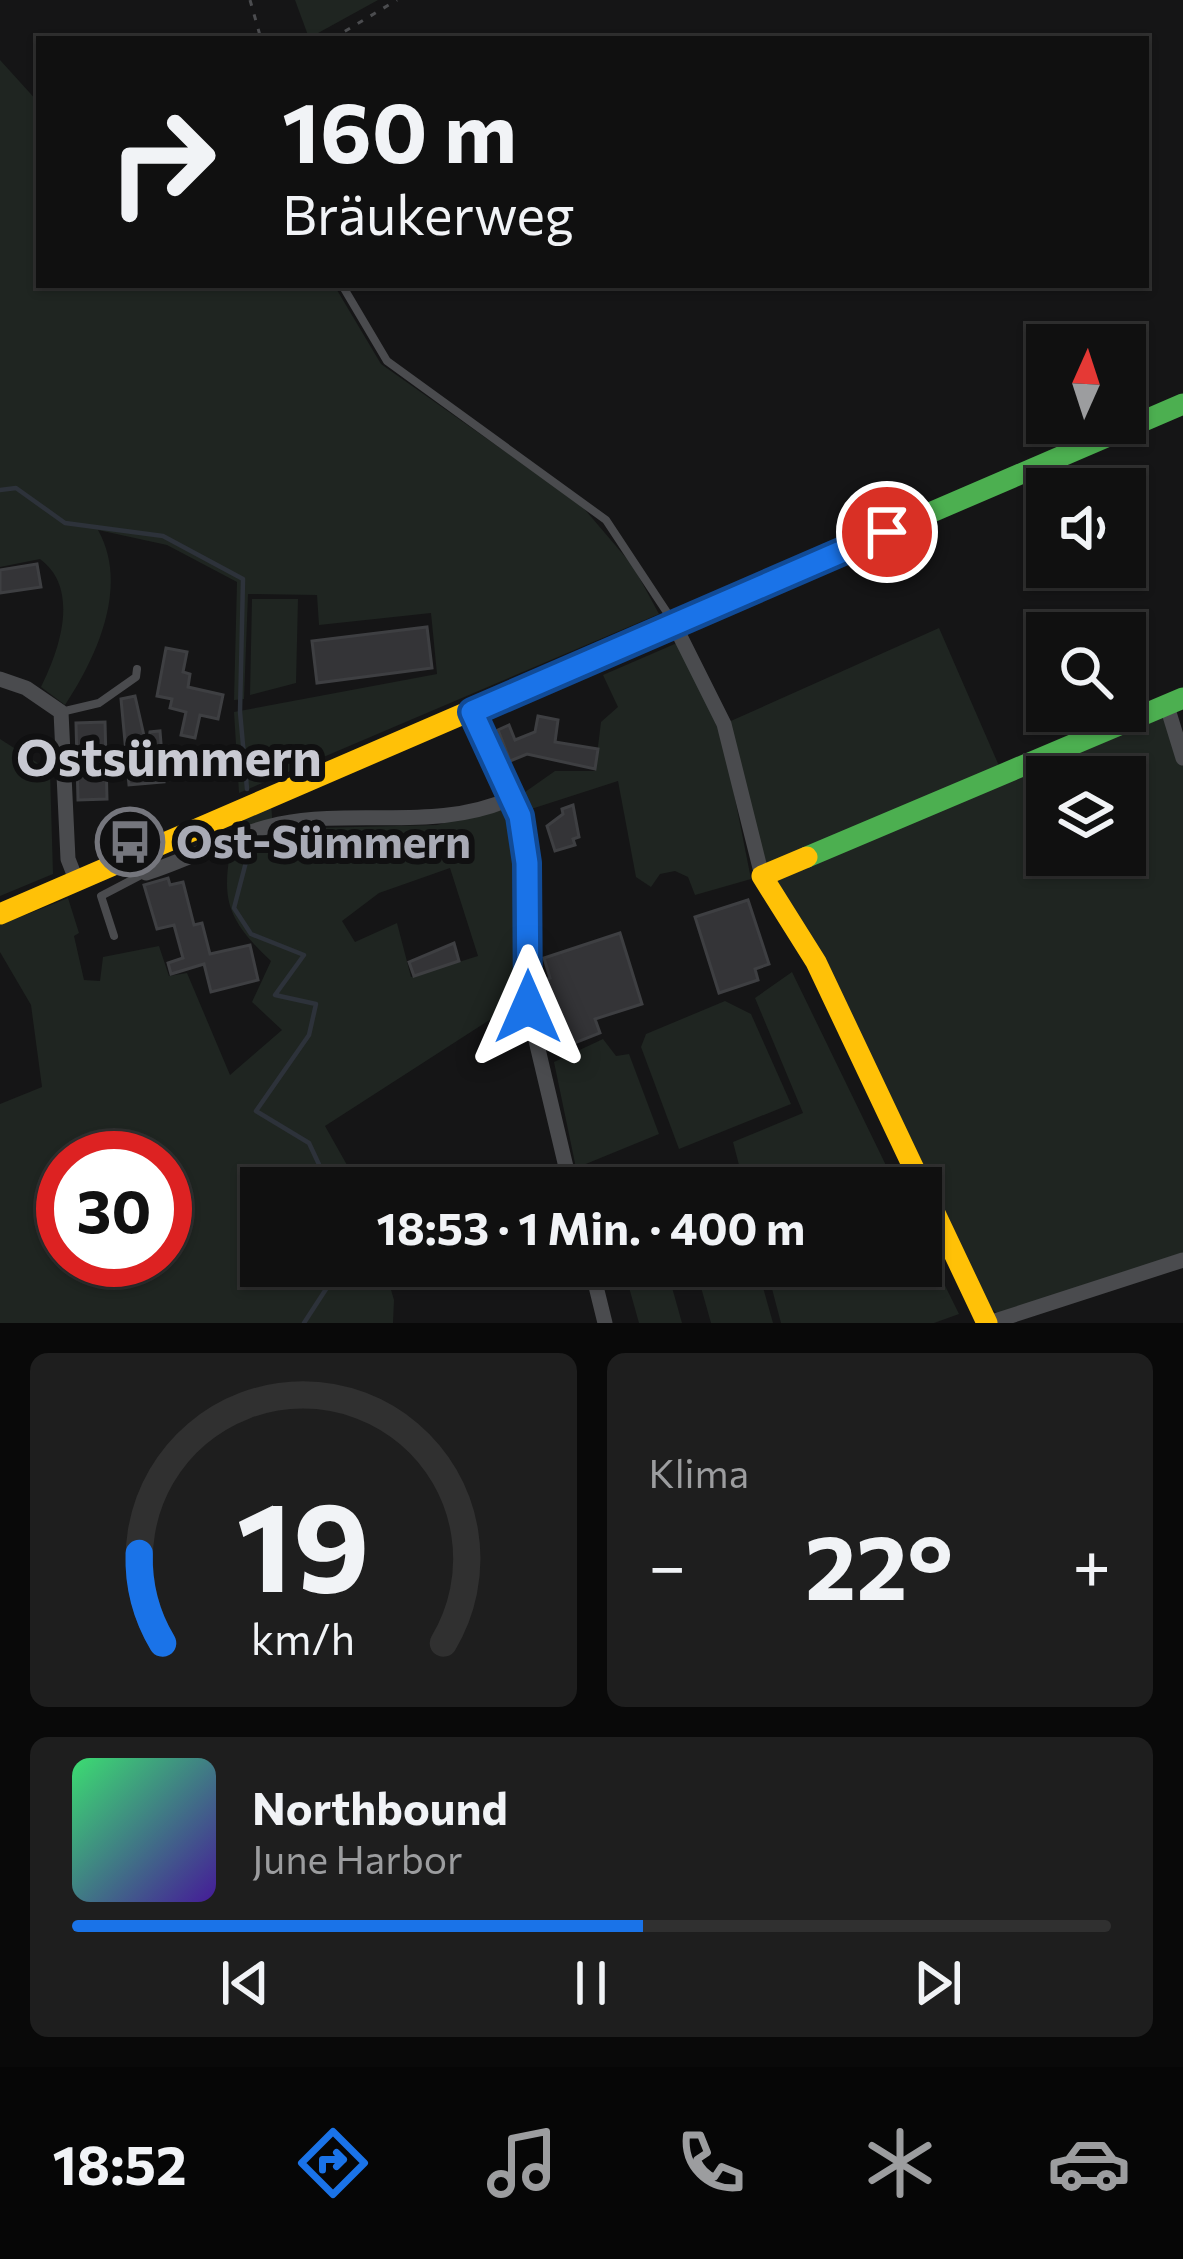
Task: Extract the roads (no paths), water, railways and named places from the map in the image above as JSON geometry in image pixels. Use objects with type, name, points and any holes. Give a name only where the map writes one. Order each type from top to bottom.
[{"type":"main road","points":[[0,914],[76,882],[144,864],[472,712],[1183,404]]},
{"type":"main road","points":[[988,1323],[816,962],[762,876],[1175,702]]},
{"type":"street","points":[[675,626],[724,724],[762,876]]},
{"type":"street","points":[[0,679],[26,688],[61,712],[68,859],[76,882]]},
{"type":"street","points":[[1175,702],[1183,758]]},
{"type":"street","points":[[472,712],[520,816],[527,863],[528,1007],[566,1167]]},
{"type":"street","points":[[144,864],[277,824],[437,820],[479,813],[512,798]]},
{"type":"street","points":[[988,1323],[1183,1260]]},
{"type":"street","points":[[596,1287],[605,1323]]},
{"type":"street","points":[[1047,1305],[1053,1323]]},
{"type":"lane","points":[[344,288],[387,361],[606,520],[675,626]]},
{"type":"lane","points":[[61,712],[108,699],[136,677],[137,669]]},
{"type":"lane","points":[[114,936],[101,896],[144,864]]},
{"type":"waterway","points":[[0,490],[16,488],[65,523],[163,536],[243,579],[240,712],[247,789]]},
{"type":"waterway","points":[[252,839],[234,908],[251,934],[304,955],[275,995],[316,1004],[309,1035],[256,1111],[309,1143],[320,1167]]},
{"type":"waterway","points":[[304,1323],[327,1287]]},
{"type":"place","name":"Ost-Sümmern","points":[[130,842]]},
{"type":"district","name":"Ostsümmern","points":[[169,758]]}]
